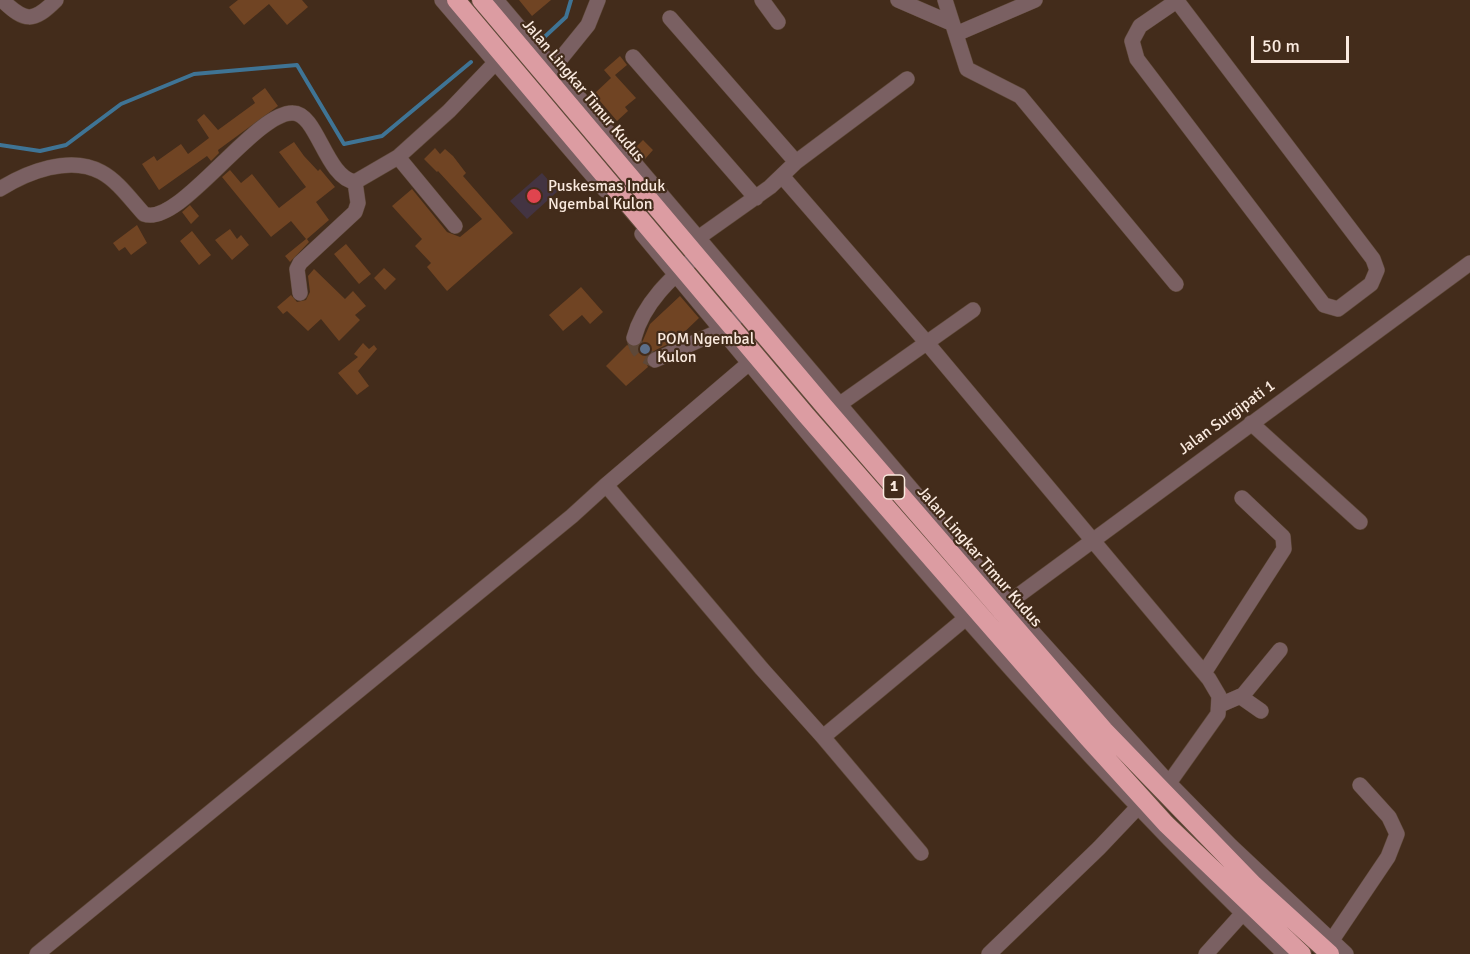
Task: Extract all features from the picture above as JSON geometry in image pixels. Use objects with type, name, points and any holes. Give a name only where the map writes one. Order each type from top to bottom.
[{"type":"highway","name":"1","points":[[456,0],[753,361],[1149,807],[1302,954]]},
{"type":"highway","name":"Jalan Lingkar Timur Kudus","points":[[481,0],[698,246],[1104,730],[1254,885],[1331,947]]},
{"type":"street","points":[[2,0],[18,15],[26,18],[34,17],[56,0]]},
{"type":"street","points":[[442,0],[673,265]]},
{"type":"street","points":[[496,0],[554,67],[698,246]]},
{"type":"street","points":[[554,67],[588,25],[598,0]]},
{"type":"street","points":[[762,0],[778,22]]},
{"type":"street","points":[[898,0],[954,29],[1035,0]]},
{"type":"street","points":[[945,0],[967,69],[1020,96],[1176,284]]},
{"type":"street","points":[[1178,0],[1373,259],[1377,270],[1371,284],[1338,309],[1324,305],[1137,59],[1132,41],[1140,26],[1178,0]]},
{"type":"street","points":[[670,18],[796,162]]},
{"type":"street","points":[[633,57],[756,198]]},
{"type":"street","points":[[355,182],[398,157],[449,111],[495,63]]},
{"type":"street","points":[[634,338],[640,318],[673,265],[756,198],[796,162],[907,79]]},
{"type":"street","points":[[0,189],[36,171],[74,166],[88,167],[102,172],[144,214],[158,215],[175,204],[262,128],[289,113],[296,112],[323,145],[339,175],[355,182]]},
{"type":"street","points":[[398,157],[455,226]]},
{"type":"street","points":[[782,176],[927,343],[1204,673],[1219,696],[1218,714],[1169,783]]},
{"type":"street","points":[[300,293],[297,269],[300,263],[354,212],[358,203],[355,182]]},
{"type":"street","name":"Jalan Surgipati 1","points":[[1008,603],[1470,263]]},
{"type":"street","points":[[655,360],[725,327],[749,307],[840,404],[1008,603],[1169,783],[1331,947],[1346,954]]},
{"type":"street","points":[[840,404],[973,310]]},
{"type":"street","points":[[38,954],[572,516],[753,361],[966,618],[1137,808],[1285,954]]},
{"type":"street","points":[[1251,423],[1360,522]]},
{"type":"street","points":[[606,485],[921,853]]},
{"type":"street","points":[[1204,673],[1284,549],[1283,537],[1242,498]]},
{"type":"street","points":[[823,737],[966,618]]},
{"type":"street","points":[[1220,705],[1241,697],[1280,650]]},
{"type":"street","points":[[1241,697],[1261,711]]},
{"type":"street","points":[[1331,947],[1388,857],[1397,834],[1389,817],[1360,785]]},
{"type":"street","points":[[988,954],[1099,848],[1137,808]]},
{"type":"street","points":[[1206,954],[1242,914]]},
{"type":"shaded area","name":"Puskesmas Induk Ngembal Kulon","points":[[542,173],[558,191],[527,219],[510,201]]},
{"type":"building","points":[[238,0],[302,0],[308,7],[287,25],[269,4],[244,25],[229,7]]},
{"type":"building","points":[[519,0],[551,0],[532,16]]},
{"type":"building","points":[[620,56],[627,65],[615,75],[636,98],[625,107],[628,111],[617,121],[594,94],[611,78],[604,70]]},
{"type":"building","points":[[265,88],[278,106],[218,150],[219,153],[211,161],[207,156],[159,190],[142,164],[154,156],[157,161],[181,144],[188,154],[209,138],[197,120],[204,114],[218,130],[255,103],[252,98]]},
{"type":"building","points":[[643,140],[653,150],[645,159],[635,148]]},
{"type":"building","points":[[294,142],[304,156],[318,171],[320,169],[335,187],[316,202],[329,220],[307,239],[309,242],[290,262],[285,256],[306,239],[291,221],[271,237],[222,177],[230,170],[241,183],[252,174],[279,208],[306,187],[279,152]]},
{"type":"building","points":[[435,148],[440,154],[445,149],[453,156],[466,173],[463,176],[513,233],[447,291],[427,267],[431,263],[415,246],[422,239],[392,206],[412,189],[447,232],[460,237],[482,219],[424,159]]},
{"type":"building","points":[[190,205],[199,216],[191,224],[182,212]]},
{"type":"building","points":[[137,225],[147,243],[131,255],[125,247],[119,251],[113,243]]},
{"type":"building","points":[[230,229],[237,239],[241,235],[249,245],[232,260],[215,240]]},
{"type":"building","points":[[192,231],[211,255],[199,265],[180,241]]},
{"type":"building","points":[[346,244],[371,274],[359,284],[334,254]]},
{"type":"building","points":[[384,268],[396,279],[385,290],[374,278]]},
{"type":"building","points":[[314,269],[345,299],[353,291],[366,306],[355,315],[360,320],[339,341],[321,319],[308,331],[287,311],[283,314],[277,307],[291,295],[297,302],[306,300],[310,292],[308,276]]},
{"type":"building","points":[[581,287],[603,312],[590,324],[582,315],[563,331],[549,315]]},
{"type":"building","name":"POM Ngembal Kulon","points":[[680,296],[699,318],[676,340],[648,354],[645,360],[648,367],[626,386],[606,366],[627,345],[635,348],[641,345],[650,324]]},
{"type":"building","points":[[363,343],[369,349],[374,345],[377,349],[358,371],[369,386],[357,395],[338,373],[358,357],[354,354]]},
{"type":"waterway","points":[[538,43],[566,17],[571,0]]},
{"type":"waterway","points":[[0,145],[40,151],[66,145],[121,104],[194,74],[297,65],[344,144],[382,136],[471,62]]},
{"type":"tunnel","points":[[634,338],[636,347],[641,353],[655,360]]},
{"type":"place","name":"Puskesmas Induk Ngembal Kulon","points":[[534,196]]},
{"type":"place","name":"POM Ngembal Kulon","points":[[645,349]]}]
